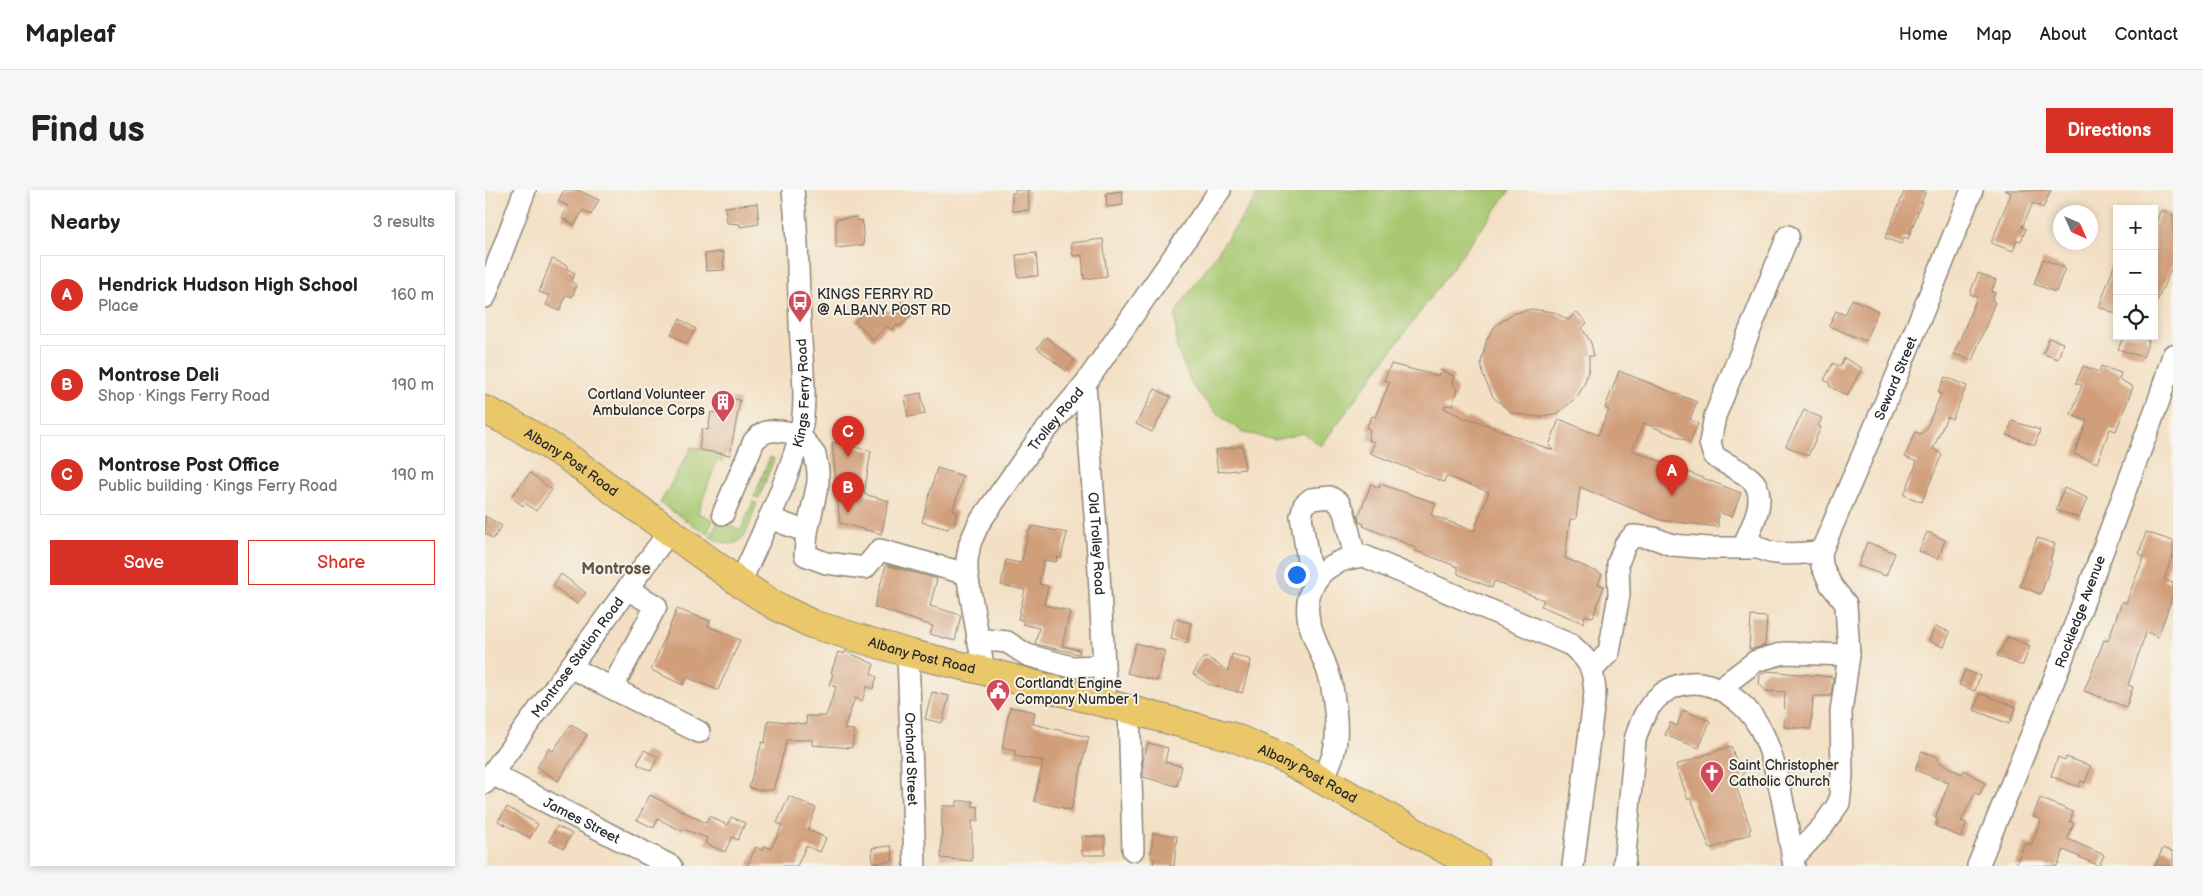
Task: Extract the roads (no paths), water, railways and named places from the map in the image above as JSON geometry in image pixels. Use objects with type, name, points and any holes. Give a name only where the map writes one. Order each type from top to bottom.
[{"type":"main road","name":"Albany Post Road","points":[[485,410],[522,429],[569,458],[740,583],[774,605],[812,624],[908,653],[984,671],[1024,668],[1069,693],[1233,737],[1285,758],[1475,866]]},
{"type":"street","points":[[485,297],[525,190]]},
{"type":"street","name":"Kings Ferry Road","points":[[740,583],[769,518],[799,434],[804,379],[800,323],[798,232],[793,190]]},
{"type":"street","name":"Trolley Road","points":[[984,671],[967,574],[970,543],[979,523],[1037,441],[1085,384],[1220,190]]},
{"type":"street","name":"Seward Street","points":[[1822,559],[1972,190]]},
{"type":"street","points":[[1788,236],[1715,416],[1710,443],[1714,456],[1753,480],[1759,495],[1757,516],[1747,538],[1757,548],[1771,554],[1822,559],[1831,585],[1846,604],[1849,655],[1841,712],[1842,776],[1839,803],[1823,826],[1793,862]]},
{"type":"street","name":"Rockledge Avenue","points":[[1979,866],[2058,670],[2158,403],[2173,355]]},
{"type":"street","name":"Old Trolley Road","points":[[1085,384],[1104,666],[1118,706],[1133,850]]},
{"type":"street","points":[[723,514],[754,441],[761,432],[770,430],[799,434],[815,455],[818,470],[818,483],[807,532],[805,555],[826,563],[865,568],[880,550],[967,574]]},
{"type":"street","points":[[1317,578],[1308,561],[1301,516],[1304,505],[1311,498],[1330,497],[1339,504],[1344,512],[1355,557]]},
{"type":"street","points":[[769,518],[807,532]]},
{"type":"street","name":"Montrose Station Road","points":[[489,779],[669,532]]},
{"type":"street","points":[[1593,670],[1609,652],[1619,595],[1618,563],[1625,545],[1633,536],[1654,538],[1672,545],[1709,548],[1757,548]]},
{"type":"street","points":[[1323,780],[1335,750],[1332,685],[1306,608],[1309,594],[1317,578],[1327,568],[1355,557],[1364,556],[1571,645],[1588,661],[1593,670],[1595,692],[1573,866]]},
{"type":"street","points":[[612,688],[656,606],[627,589]]},
{"type":"street","points":[[977,639],[1007,642],[1024,668],[1104,666]]},
{"type":"street","name":"Orchard Street","points":[[908,653],[915,866]]},
{"type":"street","points":[[1719,689],[1755,661],[1784,653],[1849,655]]},
{"type":"street","points":[[570,667],[699,732]]},
{"type":"street","points":[[1069,693],[1072,667]]},
{"type":"street","points":[[1624,866],[1635,740],[1640,722],[1652,702],[1681,684],[1698,682],[1719,689],[1749,712],[1761,730],[1774,766],[1793,862]]},
{"type":"street","name":"James Street","points":[[489,779],[537,800],[671,866]]},
{"type":"place","name":"KINGS FERRY RD @ ALBANY POST RD","points":[[800,323]]},
{"type":"place","name":"Cortland Volunteer Ambulance Corps","points":[[723,423]]},
{"type":"place","name":"Montrose Post Office","points":[[848,457]]},
{"type":"place","name":"Hendrick Hudson High School","points":[[1672,496]]},
{"type":"place","name":"Montrose Deli","points":[[848,513]]},
{"type":"place","name":"Cortlandt Engine Company Number 1","points":[[998,712]]},
{"type":"place","name":"Saint Christopher Catholic Church","points":[[1712,794]]},
{"type":"district","name":"Montrose","points":[[616,568]]}]
